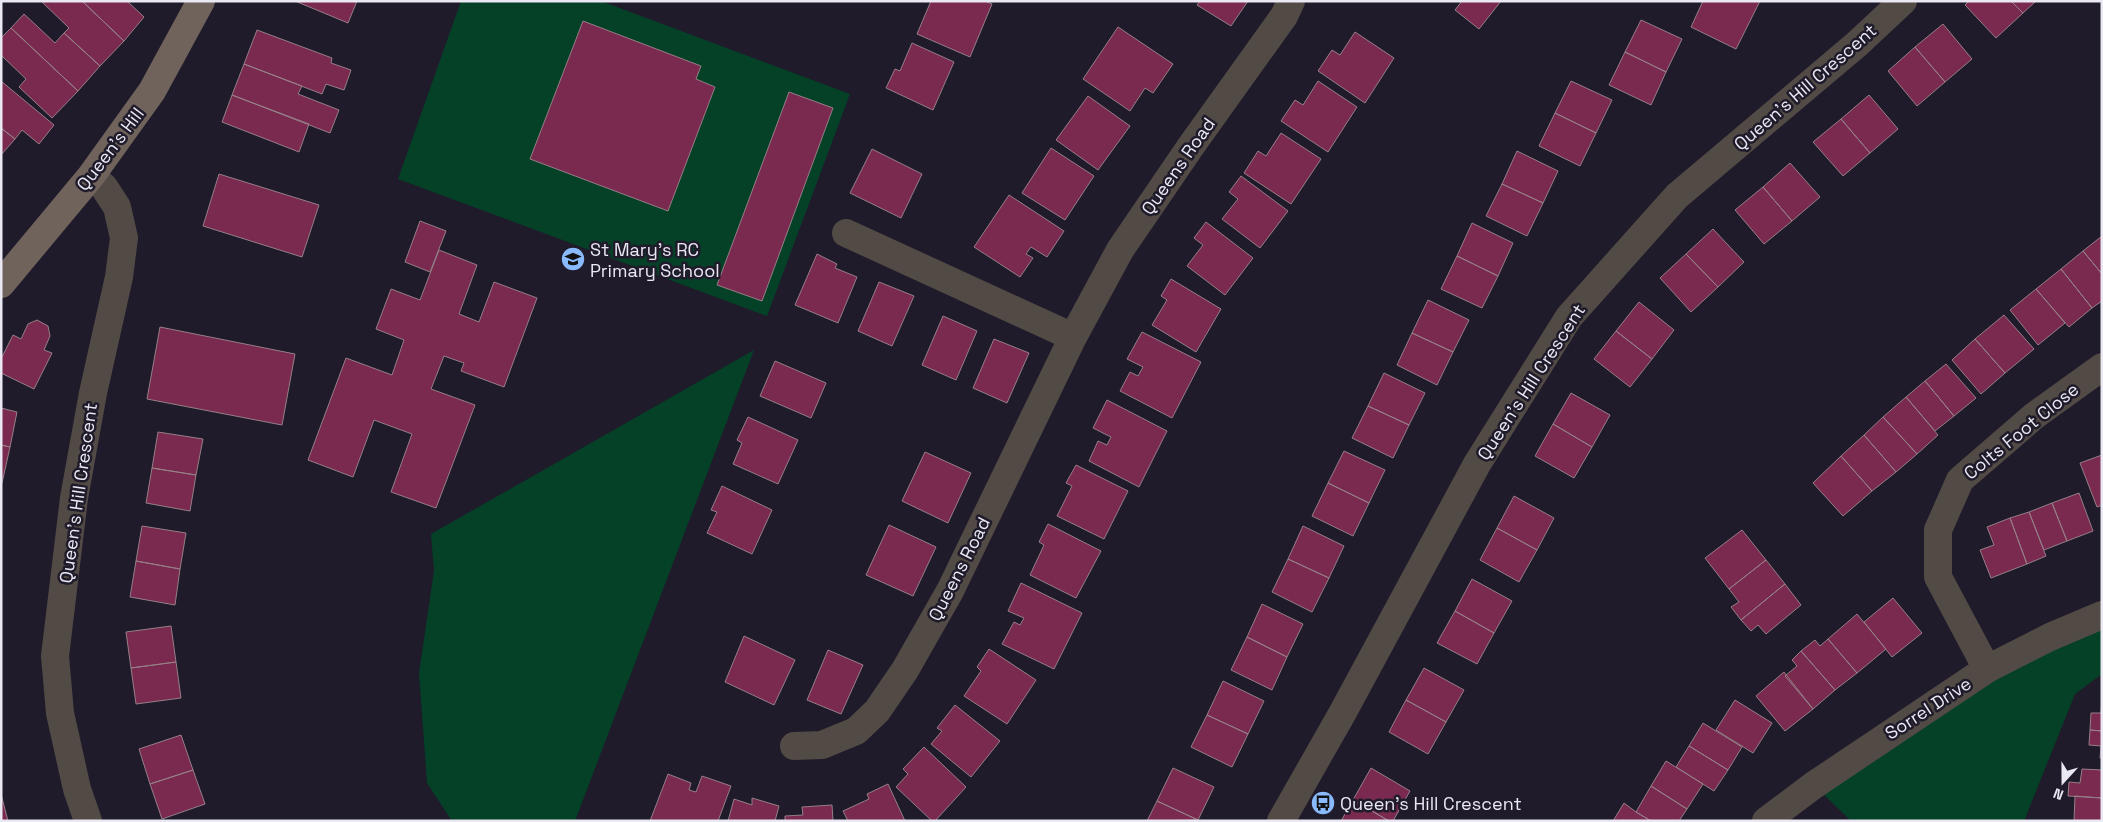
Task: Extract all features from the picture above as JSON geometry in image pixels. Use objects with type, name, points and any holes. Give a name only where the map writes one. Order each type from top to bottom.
[{"type":"main road","name":"Queen's Hill","points":[[1,284],[91,176],[152,91],[201,1]]},
{"type":"street","name":"Queens Road","points":[[794,746],[822,745],[856,731],[877,711],[896,684],[950,591],[1073,337],[1120,250],[1191,146],[1284,16],[1290,1]]},
{"type":"street","name":"Queen's Hill Crescent","points":[[1281,821],[1343,712],[1477,464],[1569,317],[1677,196],[1857,44],[1902,1]]},
{"type":"street","name":"Queen's Hill Crescent","points":[[88,821],[77,790],[60,713],[55,656],[74,498],[92,393],[119,277],[124,238],[117,207],[104,187],[91,176]]},
{"type":"street","points":[[846,233],[1073,337]]},
{"type":"street","name":"Colts Foot Close","points":[[1987,669],[1938,577],[1938,530],[1960,480],[2034,416],[2102,367]]},
{"type":"street","name":"Sorrel Drive","points":[[1766,821],[1822,780],[1987,669],[2050,637],[2102,615]]},
{"type":"green space","points":[[461,1],[601,1],[850,94],[767,316],[398,179]],"holes":[[[583,21],[701,66],[696,79],[715,87],[668,211],[531,159]]]},
{"type":"green space","points":[[754,350],[575,821],[452,821],[427,783],[419,673],[434,571],[431,534]]},
{"type":"green space","points":[[2102,615],[2102,674],[2075,694],[2024,821],[1851,821],[1814,785]]},
{"type":"building","points":[[41,1],[82,1],[124,41],[100,66],[64,33],[69,28]]},
{"type":"building","points":[[82,1],[127,1],[144,17],[124,41]]},
{"type":"building","points":[[295,1],[357,1],[348,23]]},
{"type":"building","points":[[931,1],[985,1],[992,4],[970,57],[917,34]]},
{"type":"building","points":[[1200,1],[1248,1],[1231,26],[1197,5]]},
{"type":"building","points":[[1462,1],[1501,1],[1479,29],[1455,10]]},
{"type":"building","points":[[1703,1],[1760,1],[1736,49],[1691,27]]},
{"type":"building","points":[[1969,1],[2011,1],[2023,13],[1996,38],[1965,5]]},
{"type":"building","points":[[2011,1],[2036,1],[2023,13]]},
{"type":"building","points":[[24,14],[55,43],[64,33],[100,66],[78,91],[11,28]]},
{"type":"building","points":[[1641,20],[1682,39],[1666,72],[1625,52]]},
{"type":"building","points":[[583,21],[701,66],[696,79],[715,87],[668,211],[530,159]]},
{"type":"building","points":[[1943,24],[1972,59],[1945,82],[1915,47]]},
{"type":"building","points":[[1118,27],[1173,64],[1153,93],[1145,88],[1130,111],[1083,79]]},
{"type":"building","points":[[11,28],[78,91],[52,118],[19,87],[26,79],[1,55],[1,38]]},
{"type":"building","points":[[257,30],[332,58],[331,63],[351,70],[344,90],[326,84],[322,94],[244,64]]},
{"type":"building","points":[[1355,32],[1394,58],[1365,103],[1318,71],[1332,50],[1340,55]]},
{"type":"building","points":[[912,43],[954,62],[933,110],[886,88],[895,69],[900,71]]},
{"type":"building","points":[[1915,47],[1945,82],[1917,106],[1888,71]]},
{"type":"building","points":[[1625,52],[1666,72],[1651,105],[1609,85]]},
{"type":"building","points":[[244,64],[302,86],[298,94],[339,110],[330,133],[232,95]]},
{"type":"building","points":[[1,81],[54,125],[39,144],[22,130],[15,139],[1,128]]},
{"type":"building","points":[[1318,81],[1357,107],[1328,152],[1281,121],[1295,100],[1303,105]]},
{"type":"building","points":[[1571,81],[1612,100],[1596,133],[1555,113]]},
{"type":"building","points":[[789,92],[833,108],[762,301],[717,285]]},
{"type":"building","points":[[232,95],[309,124],[299,152],[222,122]]},
{"type":"building","points":[[1869,95],[1898,129],[1870,153],[1841,119]]},
{"type":"building","points":[[1088,96],[1130,126],[1098,170],[1056,140]]},
{"type":"building","points":[[1555,113],[1596,133],[1580,166],[1539,146]]},
{"type":"building","points":[[1841,119],[1870,153],[1843,176],[1813,142]]},
{"type":"building","points":[[1,128],[15,139],[1,155]]},
{"type":"building","points":[[1281,133],[1321,159],[1291,204],[1244,173],[1258,151],[1266,156]]},
{"type":"building","points":[[1051,148],[1094,176],[1065,220],[1022,193]]},
{"type":"building","points":[[872,149],[922,174],[901,218],[850,193]]},
{"type":"building","points":[[1517,151],[1558,171],[1543,203],[1502,184]]},
{"type":"building","points":[[1790,163],[1820,197],[1792,221],[1763,187]]},
{"type":"building","points":[[219,174],[319,205],[302,257],[203,226]]},
{"type":"building","points":[[1241,176],[1288,211],[1260,248],[1222,219],[1238,199],[1229,192]]},
{"type":"building","points":[[1502,184],[1543,203],[1527,236],[1486,216]]},
{"type":"building","points":[[1763,187],[1792,221],[1764,244],[1735,210]]},
{"type":"building","points":[[1009,195],[1064,231],[1047,257],[1031,247],[1026,254],[1033,258],[1020,277],[974,247]]},
{"type":"building","points":[[420,221],[446,231],[430,272],[405,262]]},
{"type":"building","points":[[1206,222],[1253,258],[1225,295],[1187,266],[1203,245],[1194,238]]},
{"type":"building","points":[[1472,223],[1513,243],[1498,276],[1457,256]]},
{"type":"building","points":[[1713,229],[1744,262],[1718,287],[1686,254]]},
{"type":"building","points":[[2102,236],[2102,274],[2083,251]]},
{"type":"building","points":[[439,250],[477,265],[459,314],[479,322],[494,282],[537,298],[504,387],[461,371],[464,363],[444,356],[431,389],[475,405],[436,508],[391,492],[412,434],[374,420],[353,477],[308,460],[346,358],[392,375],[404,340],[376,329],[391,289],[420,300]]},
{"type":"building","points":[[2083,251],[2102,274],[2102,301],[2092,308],[2061,269]]},
{"type":"building","points":[[817,254],[837,264],[835,268],[857,277],[838,323],[795,305]]},
{"type":"building","points":[[1686,254],[1718,287],[1691,312],[1660,278]]},
{"type":"building","points":[[1457,256],[1498,276],[1482,308],[1441,289]]},
{"type":"building","points":[[2061,269],[2092,308],[2069,327],[2036,289]]},
{"type":"building","points":[[1171,279],[1221,309],[1196,352],[1152,325],[1167,300],[1161,296]]},
{"type":"building","points":[[879,282],[914,296],[892,346],[858,331]]},
{"type":"building","points":[[2036,289],[2065,323],[2038,345],[2010,310]]},
{"type":"building","points":[[1428,300],[1469,320],[1453,352],[1412,333]]},
{"type":"building","points":[[1639,302],[1674,330],[1652,359],[1616,331]]},
{"type":"building","points":[[2004,315],[2034,349],[2005,373],[1975,339]]},
{"type":"building","points":[[943,316],[977,331],[956,380],[922,365]]},
{"type":"building","points":[[37,320],[48,326],[50,336],[44,350],[52,353],[34,389],[1,373],[1,359],[13,335],[21,339],[28,324]]},
{"type":"building","points":[[160,327],[295,354],[282,425],[147,399]]},
{"type":"building","points":[[1616,331],[1652,359],[1630,387],[1594,359]]},
{"type":"building","points":[[1142,332],[1201,362],[1172,418],[1120,391],[1130,372],[1138,376],[1143,367],[1127,359]]},
{"type":"building","points":[[1412,333],[1453,352],[1437,385],[1397,365]]},
{"type":"building","points":[[994,339],[1029,353],[1007,403],[973,388]]},
{"type":"building","points":[[1975,339],[2005,373],[1981,394],[1952,360]]},
{"type":"building","points":[[775,361],[826,383],[811,418],[760,396]]},
{"type":"building","points":[[1946,364],[1976,398],[1954,416],[1925,381]]},
{"type":"building","points":[[1384,373],[1425,393],[1409,425],[1368,406]]},
{"type":"building","points":[[1925,381],[1954,416],[1935,431],[1906,397]]},
{"type":"building","points":[[1571,393],[1610,415],[1592,447],[1553,424]]},
{"type":"building","points":[[1906,397],[1938,435],[1917,454],[1883,417]]},
{"type":"building","points":[[1107,400],[1167,431],[1139,487],[1089,461],[1098,441],[1107,445],[1111,437],[1093,428]]},
{"type":"building","points":[[1368,406],[1409,425],[1393,458],[1352,438]]},
{"type":"building","points":[[1,408],[17,412],[10,447],[1,445]]},
{"type":"building","points":[[748,417],[798,440],[778,484],[733,464],[742,443],[737,440]]},
{"type":"building","points":[[1883,417],[1917,454],[1896,472],[1864,435]]},
{"type":"building","points":[[1553,424],[1592,447],[1574,478],[1535,456]]},
{"type":"building","points":[[158,432],[203,439],[196,475],[152,468]]},
{"type":"building","points":[[1864,435],[1896,472],[1872,491],[1841,456]]},
{"type":"building","points":[[1,445],[10,447],[2,483],[1,483]]},
{"type":"building","points":[[1344,451],[1385,470],[1369,503],[1328,483]]},
{"type":"building","points":[[925,452],[971,473],[948,523],[902,501]]},
{"type":"building","points":[[2102,455],[2102,505],[2097,507],[2080,463]]},
{"type":"building","points":[[1841,456],[1872,491],[1843,516],[1813,483]]},
{"type":"building","points":[[1076,465],[1128,491],[1104,539],[1057,516],[1072,486],[1066,483]]},
{"type":"building","points":[[152,468],[196,475],[190,511],[146,503]]},
{"type":"building","points":[[1328,483],[1369,503],[1353,536],[1312,516]]},
{"type":"building","points":[[722,486],[772,510],[752,554],[707,533],[717,512],[711,510]]},
{"type":"building","points":[[2079,493],[2093,531],[2067,541],[2052,503]]},
{"type":"building","points":[[1514,496],[1554,518],[1537,550],[1497,528]]},
{"type":"building","points":[[2052,503],[2067,541],[2044,550],[2029,512]]},
{"type":"building","points":[[2029,512],[2046,556],[2027,564],[2010,518]]},
{"type":"building","points":[[2010,518],[2027,564],[1991,578],[1980,550],[1994,545],[1987,527]]},
{"type":"building","points":[[1048,524],[1101,551],[1076,598],[1030,575],[1044,545],[1039,542]]},
{"type":"building","points":[[889,525],[936,547],[913,596],[866,575]]},
{"type":"building","points":[[142,526],[186,533],[180,569],[136,561]]},
{"type":"building","points":[[1303,526],[1344,546],[1329,578],[1288,559]]},
{"type":"building","points":[[1497,528],[1537,550],[1519,582],[1480,560]]},
{"type":"building","points":[[1742,530],[1766,560],[1729,589],[1705,558]]},
{"type":"building","points":[[1288,559],[1329,578],[1312,612],[1272,592]]},
{"type":"building","points":[[1766,560],[1785,584],[1741,620],[1731,607],[1739,602],[1729,589]]},
{"type":"building","points":[[136,561],[180,569],[175,605],[130,597]]},
{"type":"building","points":[[1472,579],[1512,601],[1494,633],[1455,611]]},
{"type":"building","points":[[1021,583],[1082,613],[1054,669],[1002,644],[1014,622],[1020,625],[1024,618],[1008,611]]},
{"type":"building","points":[[1785,584],[1801,605],[1766,634],[1758,625],[1751,631],[1741,620]]},
{"type":"building","points":[[1893,598],[1922,633],[1892,657],[1864,622]]},
{"type":"building","points":[[1262,604],[1303,624],[1287,657],[1247,637]]},
{"type":"building","points":[[1455,611],[1494,633],[1477,664],[1437,643]]},
{"type":"building","points":[[1857,614],[1886,649],[1857,673],[1828,639]]},
{"type":"building","points":[[171,626],[176,662],[131,668],[126,632]]},
{"type":"building","points":[[744,636],[795,660],[774,705],[725,682]]},
{"type":"building","points":[[1247,637],[1287,657],[1272,690],[1231,670]]},
{"type":"building","points":[[1828,639],[1857,673],[1835,690],[1801,651],[1815,640],[1820,646]]},
{"type":"building","points":[[989,649],[1036,680],[1007,724],[964,696],[981,671],[977,667]]},
{"type":"building","points":[[828,650],[863,665],[841,714],[807,700]]},
{"type":"building","points":[[1801,651],[1835,690],[1813,709],[1785,676],[1797,666],[1792,660]]},
{"type":"building","points":[[176,662],[181,698],[136,704],[131,668]]},
{"type":"building","points":[[1424,668],[1464,690],[1446,722],[1406,700]]},
{"type":"building","points":[[1784,672],[1813,709],[1785,731],[1756,696]]},
{"type":"building","points":[[1223,681],[1264,701],[1248,734],[1207,715]]},
{"type":"building","points":[[1406,700],[1446,722],[1428,754],[1389,732]]},
{"type":"building","points":[[1735,700],[1772,723],[1753,753],[1716,730]]},
{"type":"building","points":[[2102,702],[2102,731],[2090,730],[2091,713],[2101,713]]},
{"type":"building","points":[[955,705],[1000,741],[971,777],[931,744],[942,731],[937,728]]},
{"type":"building","points":[[1207,715],[1248,734],[1232,767],[1191,747]]},
{"type":"building","points":[[1703,723],[1742,747],[1728,770],[1689,746]]},
{"type":"building","points":[[2090,730],[2102,731],[2102,758],[2100,758],[2101,746],[2089,745]]},
{"type":"building","points":[[181,735],[193,770],[150,784],[139,749]]},
{"type":"building","points":[[1689,746],[1728,770],[1714,791],[1676,767]]},
{"type":"building","points":[[924,747],[966,787],[935,821],[932,821],[896,787],[908,774],[903,769]]},
{"type":"building","points":[[1666,761],[1703,784],[1687,809],[1651,786]]},
{"type":"building","points":[[1173,768],[1214,787],[1198,820],[1157,801]]},
{"type":"building","points":[[1371,768],[1410,791],[1393,821],[1389,821],[1353,800]]},
{"type":"building","points":[[2082,769],[2102,770],[2102,798],[2068,796],[2069,782],[2080,783]]},
{"type":"building","points":[[193,770],[205,804],[162,819],[150,784]]},
{"type":"building","points":[[668,774],[691,783],[689,790],[696,792],[702,776],[731,786],[718,821],[650,821]]},
{"type":"building","points":[[888,784],[905,821],[848,821],[843,811],[869,799],[867,794]]},
{"type":"building","points":[[1651,786],[1687,809],[1679,821],[1651,821],[1636,812]]},
{"type":"building","points":[[1,794],[8,821],[1,821]]},
{"type":"building","points":[[2075,796],[2102,798],[2102,821],[2074,821]]},
{"type":"building","points":[[752,798],[779,806],[775,821],[728,821],[734,799],[752,805]]},
{"type":"building","points":[[1353,800],[1389,821],[1341,821]]},
{"type":"building","points":[[1157,801],[1198,820],[1147,821]]},
{"type":"building","points":[[1624,803],[1636,812],[1651,821],[1613,821]]},
{"type":"building","points":[[832,805],[833,821],[785,821],[785,816],[803,815],[802,807]]},
{"type":"place","name":"St Mary's RC Primary School","points":[[573,259]]},
{"type":"place","name":"Queen's Hill Crescent","points":[[1323,803]]}]
